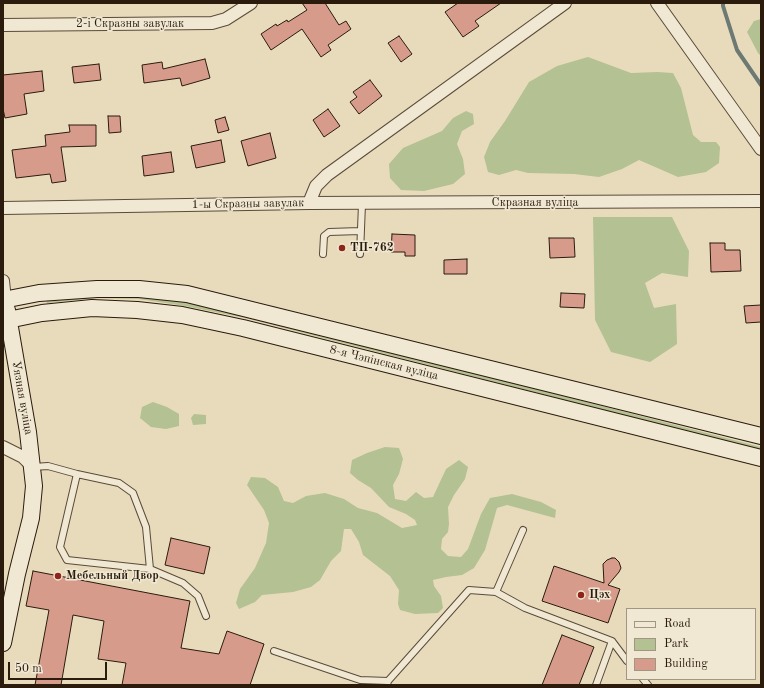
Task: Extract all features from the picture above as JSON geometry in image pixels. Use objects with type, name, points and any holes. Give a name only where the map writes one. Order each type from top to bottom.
[{"type":"main road","name":"8-я Чэпінская вуліца","points":[[4,300],[39,293],[97,288],[138,289],[187,294],[761,436]]},
{"type":"main road","name":"Уязная вуліца","points":[[3,643],[17,574],[31,518],[34,486],[28,432],[6,321],[4,300]]},
{"type":"main road","name":"8-я Чэпінская вуліца","points":[[6,321],[42,313],[92,308],[137,310],[182,315],[243,328],[761,458]]},
{"type":"street","name":"2-і Скразны завулак","points":[[3,25],[212,23],[226,19],[251,3]]},
{"type":"street","name":"1-ы Скразны завулак","points":[[3,208],[309,203],[316,186],[327,175],[565,3]]},
{"type":"street","points":[[657,3],[761,149]]},
{"type":"street","name":"Скразная вуліца","points":[[309,203],[761,202]]},
{"type":"street","name":"Уязная вуліца","points":[[3,281],[4,300]]},
{"type":"street","points":[[3,447],[23,457],[32,467]]},
{"type":"lane","points":[[360,254],[362,204]]},
{"type":"lane","points":[[323,254],[324,236],[329,232],[360,231]]},
{"type":"lane","points":[[32,467],[48,466],[119,483],[133,493],[146,527],[150,569]]},
{"type":"lane","points":[[77,474],[60,547],[67,560],[150,569],[183,584],[198,596],[206,616]]},
{"type":"lane","points":[[496,592],[523,530]]},
{"type":"lane","points":[[274,651],[360,680],[388,683],[469,590],[496,592],[525,608],[612,641],[626,660]]},
{"type":"lane","points":[[596,685],[612,641]]},
{"type":"green space","points":[[761,19],[761,56],[747,32],[754,21]]},
{"type":"green space","points":[[588,57],[631,73],[673,73],[681,88],[693,135],[701,142],[716,142],[720,147],[719,163],[706,172],[678,177],[639,160],[622,169],[599,177],[574,174],[528,173],[516,170],[499,175],[488,172],[484,157],[490,142],[529,82],[557,66]]},
{"type":"green space","points":[[466,111],[473,114],[474,124],[462,131],[457,144],[463,159],[465,174],[453,184],[424,191],[401,190],[390,178],[389,164],[403,148],[442,131],[453,118]]},
{"type":"green space","points":[[593,217],[672,217],[689,251],[688,277],[662,273],[645,283],[654,308],[676,304],[677,344],[650,362],[611,352],[595,320]]},
{"type":"green space","points":[[97,294],[185,301],[245,314],[761,447],[761,450],[245,318],[185,306],[139,299],[97,298],[47,303],[46,298]]},
{"type":"green space","points":[[153,402],[167,407],[179,414],[179,426],[166,429],[151,427],[140,418],[142,407]]},
{"type":"green space","points":[[194,414],[206,415],[206,424],[193,425],[191,418]]},
{"type":"green space","points":[[385,447],[399,448],[403,459],[399,474],[393,485],[395,499],[406,501],[416,492],[424,498],[433,497],[446,469],[459,460],[468,467],[465,479],[448,507],[448,532],[442,539],[441,549],[448,556],[461,557],[468,549],[481,514],[490,498],[512,494],[541,502],[556,510],[555,518],[507,505],[497,508],[485,550],[474,568],[462,575],[433,580],[434,586],[441,596],[443,608],[438,613],[415,614],[400,610],[398,604],[399,590],[390,576],[363,555],[359,542],[351,529],[344,529],[341,551],[331,561],[320,580],[311,587],[293,592],[262,595],[255,602],[239,609],[236,603],[240,589],[255,568],[266,543],[269,523],[264,510],[247,485],[251,477],[265,478],[278,487],[284,501],[293,503],[306,496],[325,493],[344,499],[358,508],[377,513],[402,528],[417,525],[415,520],[406,514],[389,507],[371,488],[350,473],[352,460]]},
{"type":"building","points":[[302,3],[325,3],[339,25],[346,21],[351,29],[328,45],[331,50],[321,57],[302,29],[271,50],[261,34],[276,24],[277,26],[287,20],[288,22],[307,10]]},
{"type":"building","points":[[458,3],[501,3],[475,21],[479,26],[463,37],[445,12]]},
{"type":"building","points":[[399,36],[412,54],[401,62],[388,43]]},
{"type":"building","points":[[205,59],[210,78],[182,86],[180,78],[144,83],[142,65],[162,62],[163,69]]},
{"type":"building","points":[[99,64],[101,80],[74,83],[72,67]]},
{"type":"building","points":[[42,71],[44,91],[24,94],[27,114],[5,118],[3,109],[3,75]]},
{"type":"building","points":[[370,80],[382,96],[359,114],[350,102],[357,97],[353,92]]},
{"type":"building","points":[[328,109],[340,126],[324,137],[313,120]]},
{"type":"building","points":[[108,116],[120,116],[121,132],[109,133]]},
{"type":"building","points":[[225,117],[229,130],[218,133],[215,120]]},
{"type":"building","points":[[69,125],[96,125],[96,146],[61,147],[66,181],[52,183],[50,174],[16,178],[12,150],[46,146],[45,135],[70,132]]},
{"type":"building","points":[[270,133],[276,158],[248,166],[241,141]]},
{"type":"building","points":[[221,140],[225,162],[196,168],[191,146]]},
{"type":"building","points":[[171,152],[174,172],[144,176],[142,156]]},
{"type":"building","points":[[392,234],[415,235],[415,256],[405,256],[405,252],[391,252]]},
{"type":"building","points":[[549,238],[574,238],[575,257],[550,258]]},
{"type":"building","points":[[710,243],[725,243],[725,250],[740,250],[741,271],[711,272]]},
{"type":"building","points":[[467,259],[467,274],[444,274],[444,260]]},
{"type":"building","points":[[561,293],[585,294],[584,308],[560,307]]},
{"type":"building","points":[[761,305],[761,322],[746,323],[744,306]]},
{"type":"building","points":[[171,538],[210,547],[204,574],[165,565]]},
{"type":"building","name":"Цэх","points":[[612,558],[615,558],[619,562],[621,568],[608,585],[620,589],[608,623],[542,601],[554,566],[604,583],[603,564]]},
{"type":"building","points":[[33,571],[190,601],[181,648],[219,654],[227,631],[264,644],[250,685],[122,685],[126,663],[98,659],[104,621],[73,615],[61,685],[35,685],[49,610],[26,606]]},
{"type":"building","points":[[562,635],[594,647],[579,685],[542,685]]},
{"type":"waterway","points":[[723,3],[737,50],[761,85]]},
{"type":"place","name":"ТП-762","points":[[342,248]]},
{"type":"place","name":"Мебельный Двор","points":[[58,576]]},
{"type":"place","name":"Цэх","points":[[581,595]]}]
